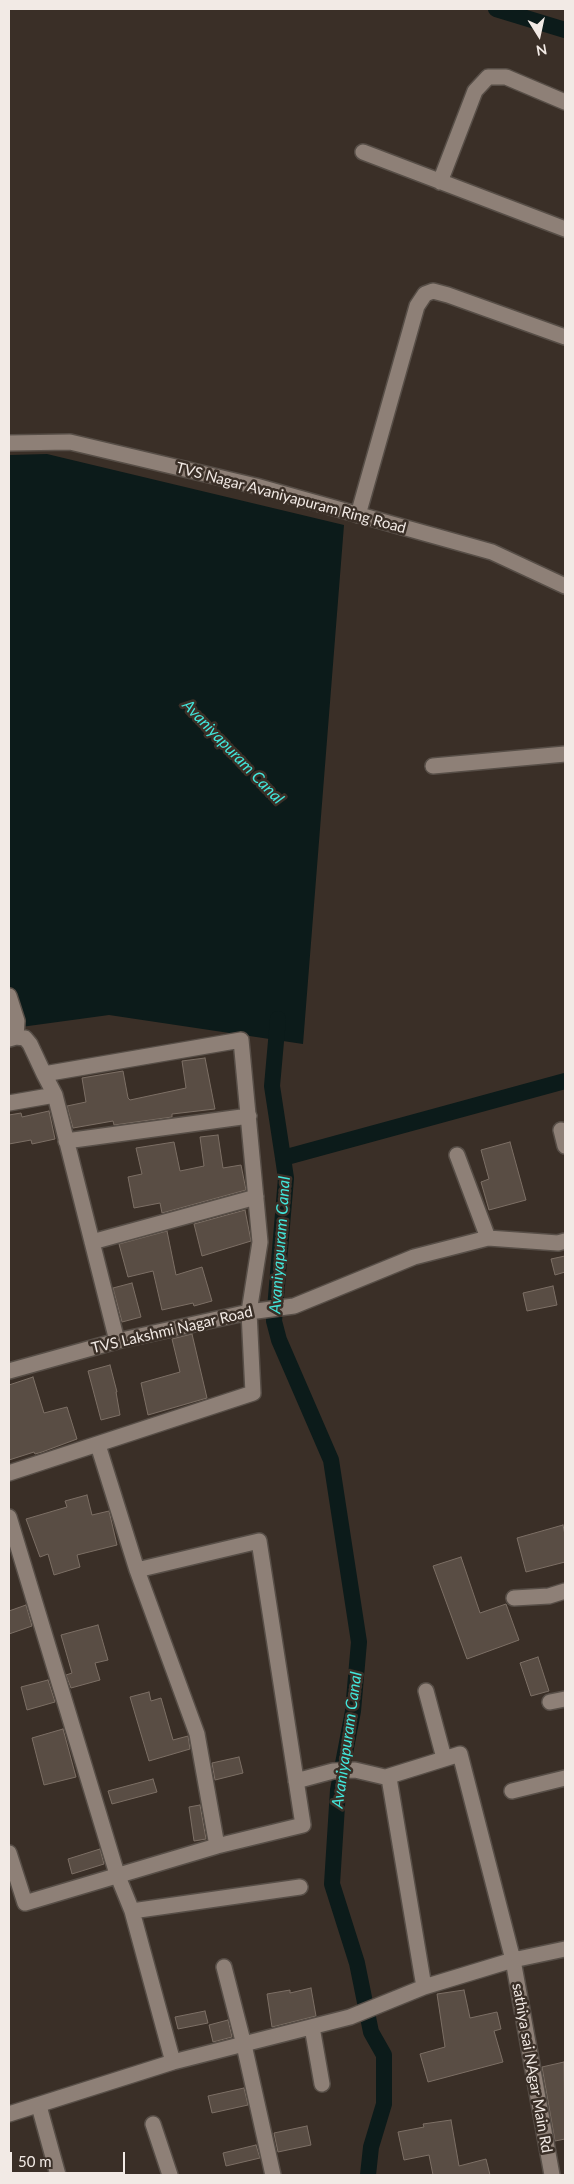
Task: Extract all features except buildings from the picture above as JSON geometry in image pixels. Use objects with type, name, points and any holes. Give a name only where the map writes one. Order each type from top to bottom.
[{"type":"street","points":[[440,182],[475,91],[488,77],[506,77],[565,102]]},
{"type":"street","points":[[363,152],[565,229]]},
{"type":"street","points":[[358,515],[416,306],[425,294],[432,291],[448,295],[565,337]]},
{"type":"street","name":"TVS Nagar Avaniyapuram Ring Road","points":[[9,443],[70,442],[256,486],[492,552],[565,586]]},
{"type":"street","points":[[433,766],[565,754]]},
{"type":"street","points":[[9,996],[17,1021],[12,1038],[25,1038],[30,1044],[55,1095],[117,1341]]},
{"type":"street","points":[[9,1472],[253,1393],[249,1312],[260,1242],[241,1040],[44,1074]]},
{"type":"street","points":[[9,1103],[55,1095]]},
{"type":"street","points":[[66,1141],[249,1116]]},
{"type":"street","points":[[561,1130],[565,1146]]},
{"type":"street","points":[[456,1155],[488,1238]]},
{"type":"street","points":[[92,1242],[256,1197]]},
{"type":"street","name":"TVS Lakshmi Nagar Road","points":[[9,1371],[117,1341],[249,1312],[294,1306],[414,1257],[488,1238],[558,1243],[565,1241]]},
{"type":"street","points":[[98,1444],[137,1570],[198,1734],[217,1846]]},
{"type":"street","points":[[9,1517],[16,1564],[117,1874],[132,1911],[173,2062]]},
{"type":"street","points":[[9,1853],[25,1903],[117,1874],[217,1846],[303,1825],[259,1541],[137,1570]]},
{"type":"street","points":[[514,1598],[549,1596],[565,1591]]},
{"type":"street","points":[[296,1782],[333,1771],[355,1770],[386,1777],[444,1758],[426,1691]]},
{"type":"street","name":"sathiya sai NAgar Main Rd","points":[[444,1758],[460,1754],[513,1960],[552,2175]]},
{"type":"street","points":[[386,1777],[389,1778],[424,1987]]},
{"type":"street","points":[[512,1792],[565,1778]]},
{"type":"street","points":[[132,1911],[300,1887]]},
{"type":"street","points":[[9,2114],[40,2106],[173,2062],[350,2017],[424,1987],[513,1960],[565,1949]]},
{"type":"street","points":[[224,1967],[244,2045],[272,2175]]},
{"type":"street","points":[[312,2027],[322,2084]]},
{"type":"street","points":[[40,2106],[58,2175]]},
{"type":"street","points":[[153,2124],[170,2175]]},
{"type":"water","points":[[47,454],[344,525],[303,1044],[109,1015],[21,1027],[9,983],[9,455]]},
{"type":"waterway","name":"Avaniyapuram Canal","points":[[496,9],[565,30]]},
{"type":"waterway","name":"Avaniyapuram Canal","points":[[278,1019],[272,1086],[283,1158]]},
{"type":"waterway","name":"Avaniyapuram Canal","points":[[368,2175],[371,2147],[384,2104],[384,2055],[371,2032],[357,1963],[332,1884],[338,1790],[353,1711],[359,1642],[331,1460],[279,1340],[274,1321],[286,1178],[283,1158],[565,1081]]}]
